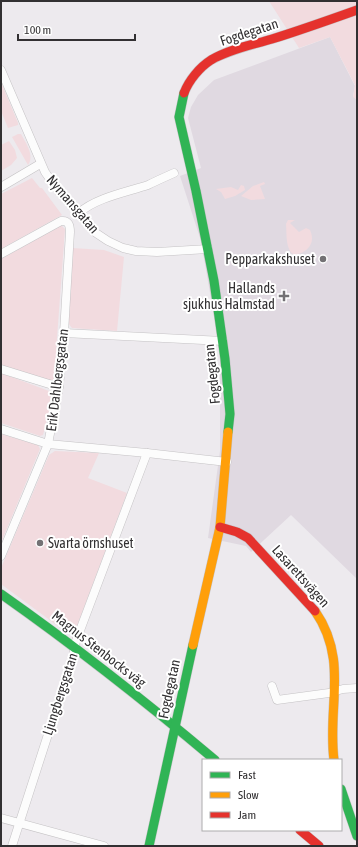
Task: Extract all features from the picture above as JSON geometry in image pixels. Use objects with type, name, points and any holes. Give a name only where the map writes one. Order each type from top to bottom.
[{"type":"street","name":"Fogdegatan","points":[[149,846],[220,528],[227,462],[230,414],[229,388],[219,310],[196,191],[179,117],[182,97],[191,80],[205,65],[223,54],[304,30],[357,10]]},
{"type":"street","name":"Nymansgatan","points":[[1,70],[40,164],[56,188],[96,233],[123,248],[136,251],[157,252],[208,250]]},
{"type":"street","points":[[1,187],[40,164]]},
{"type":"street","points":[[78,213],[87,207],[147,185],[174,173]]},
{"type":"street","name":"Erik Dahlbergsgatan","points":[[1,254],[61,221],[64,220],[69,224],[64,333],[59,388],[48,444],[1,556]]},
{"type":"street","points":[[64,333],[215,342],[222,341]]},
{"type":"street","points":[[1,369],[59,388]]},
{"type":"street","points":[[1,429],[48,444],[227,462]]},
{"type":"street","name":"Ljungbergsgatan","points":[[12,846],[76,641],[147,453]]},
{"type":"street","name":"Lasarettsvägen","points":[[220,528],[237,532],[248,538],[316,611],[323,621],[331,640],[334,656],[335,691],[332,732],[334,759]]},
{"type":"street","name":"Magnus Stenbocks väg","points":[[1,594],[75,647],[175,726],[214,759]]},
{"type":"street","points":[[272,686],[277,700],[329,693],[347,688],[357,688]]},
{"type":"street","points":[[342,792],[357,836]]},
{"type":"street","points":[[1,818],[104,846]]},
{"type":"street","points":[[301,831],[319,846]]},
{"type":"shaded area","points":[[269,1],[357,1],[357,100],[353,97],[355,85],[330,37],[299,48]]},
{"type":"shaded area","name":"Hallands sjukhus Halmstad","points":[[330,37],[355,86],[353,96],[357,100],[357,579],[291,515],[251,552],[246,546],[208,538],[220,451],[220,351],[201,241],[180,176],[201,168],[188,118],[191,107],[198,95],[214,80]]},
{"type":"shaded area","points":[[1,82],[18,123],[18,125],[8,128],[1,111]]},
{"type":"shaded area","points":[[21,134],[29,150],[31,158],[28,165],[12,137]]},
{"type":"shaded area","points":[[9,141],[15,150],[17,158],[11,165],[1,171],[1,145]]},
{"type":"shaded area","points":[[32,178],[40,188],[42,188],[62,215],[1,249],[1,194]]},
{"type":"shaded area","points":[[264,182],[265,184],[260,186],[265,199],[251,200],[241,196],[253,186]]},
{"type":"shaded area","points":[[241,185],[244,186],[245,190],[235,196],[225,199],[221,192],[216,189],[231,187],[238,190]]},
{"type":"shaded area","points":[[288,220],[295,220],[290,223],[299,232],[306,228],[310,230],[312,235],[310,246],[300,254],[295,255],[292,253],[288,246],[286,224]]},
{"type":"shaded area","points":[[60,226],[65,229],[54,379],[51,381],[1,365],[1,259]]},
{"type":"shaded area","points":[[72,248],[104,250],[124,257],[117,331],[72,328],[68,323]]},
{"type":"shaded area","points":[[1,373],[49,391],[51,394],[49,412],[43,435],[40,436],[1,423]]},
{"type":"shaded area","points":[[1,434],[38,445],[40,449],[1,543]]},
{"type":"shaded area","points":[[55,451],[99,453],[88,478],[127,493],[74,634],[70,635],[1,584],[1,568],[49,455]]},
{"type":"traffic: fast","points":[[184,93],[179,117],[214,281],[225,359],[230,414],[228,432]]},
{"type":"traffic: fast","points":[[1,594],[110,675],[214,759]]},
{"type":"traffic: fast","points":[[149,846],[193,645]]},
{"type":"traffic: fast","points":[[342,792],[357,836]]},
{"type":"traffic: slow","points":[[193,645],[220,527],[228,432]]},
{"type":"traffic: slow","points":[[315,611],[325,629],[331,648],[334,666],[334,759]]},
{"type":"traffic: jam","points":[[184,93],[189,83],[199,70],[218,56],[233,50],[283,36],[357,10]]},
{"type":"traffic: jam","points":[[220,527],[237,532],[248,538],[315,611]]},
{"type":"traffic: jam","points":[[301,831],[319,846]]},
{"type":"place","name":"Pepparkakshuset","points":[[323,259]]},
{"type":"place","name":"Hallands sjukhus Halmstad","points":[[284,296]]},
{"type":"place","name":"Svarta örnshuset","points":[[40,543]]}]
